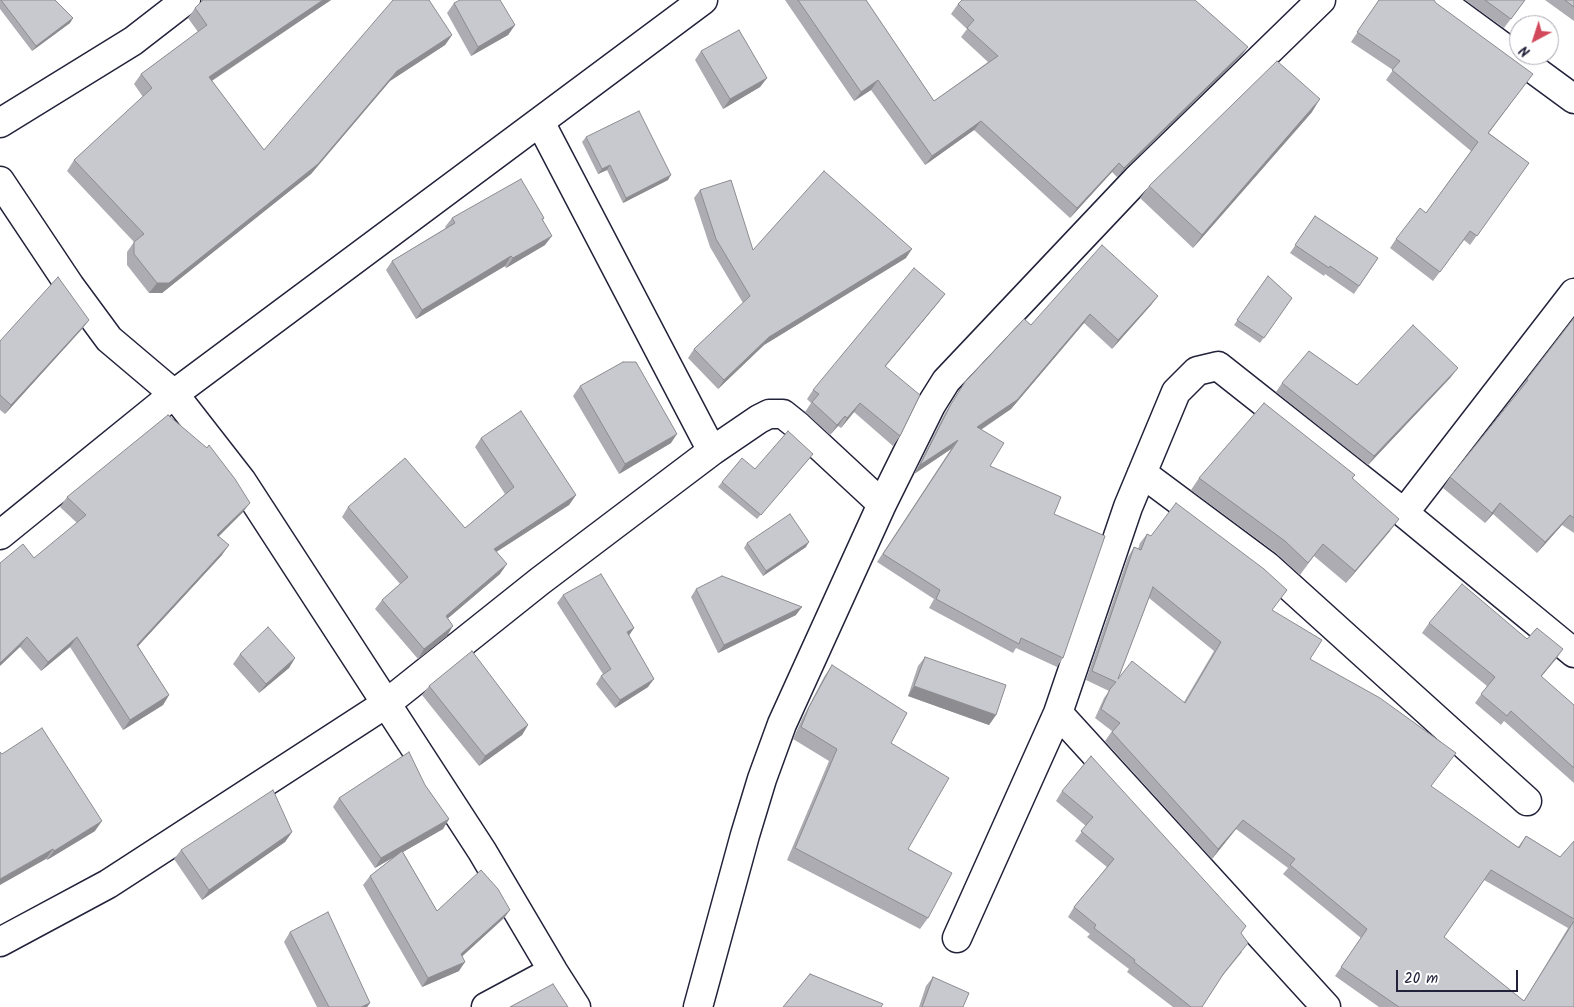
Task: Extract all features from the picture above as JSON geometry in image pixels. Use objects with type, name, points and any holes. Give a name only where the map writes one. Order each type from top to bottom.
[{"type":"street","points":[[0,123],[133,41],[186,0]]},
{"type":"street","points":[[0,535],[174,394],[703,0]]},
{"type":"street","points":[[1439,0],[1574,99]]},
{"type":"street","points":[[698,1007],[745,835],[762,779],[782,724],[882,504],[917,431],[946,381],[1137,179],[1317,1]]},
{"type":"street","points":[[540,122],[712,451]]},
{"type":"street","points":[[0,181],[70,286],[109,339],[174,394],[241,480],[482,851],[576,1007]]},
{"type":"street","points":[[1404,513],[1574,292]]},
{"type":"street","points":[[956,938],[1058,713],[1128,507],[1176,392],[1197,371],[1218,366],[1404,513],[1574,654]]},
{"type":"street","points":[[0,942],[108,884],[387,703],[540,581],[712,451],[770,414],[783,414],[798,426],[882,504]]},
{"type":"street","points":[[1142,473],[1266,566],[1527,801]]},
{"type":"street","points":[[1058,713],[1326,1007]]},
{"type":"street","points":[[486,1007],[553,971]]},
{"type":"building","points":[[1,0],[55,0],[73,18],[36,46]]},
{"type":"building","points":[[203,0],[323,0],[209,77],[264,150],[393,0],[429,0],[452,35],[397,71],[318,164],[169,283],[157,283],[134,254],[134,242],[144,234],[74,160],[152,88],[141,74],[207,25],[195,8]]},
{"type":"building","points":[[460,0],[500,0],[515,25],[478,47],[454,3]]},
{"type":"building","points":[[798,0],[866,0],[934,101],[998,56],[967,28],[974,20],[958,4],[962,0],[1195,0],[1248,47],[1124,168],[1119,163],[1077,208],[981,121],[932,156],[878,80],[861,92]]},
{"type":"building","points":[[1379,0],[1434,0],[1509,56],[1509,65],[1521,65],[1533,74],[1488,133],[1529,163],[1477,236],[1470,231],[1440,272],[1396,239],[1420,208],[1426,213],[1478,142],[1392,70],[1400,61],[1357,32]]},
{"type":"building","points":[[1485,0],[1525,0],[1514,15],[1509,15],[1509,18]]},
{"type":"building","points":[[1565,0],[1574,0],[1574,7]]},
{"type":"building","points":[[739,30],[767,78],[730,99],[701,51]]},
{"type":"building","points":[[1277,61],[1320,99],[1202,235],[1149,186]]},
{"type":"building","points":[[639,111],[671,175],[626,198],[610,165],[602,169],[586,137]]},
{"type":"building","points":[[824,171],[912,249],[769,337],[724,380],[694,349],[750,296],[716,239],[700,190],[731,180],[753,250]]},
{"type":"building","points":[[521,179],[544,218],[542,219],[552,236],[513,258],[511,256],[422,310],[392,261],[455,223],[452,218]]},
{"type":"building","points":[[1315,216],[1378,258],[1359,286],[1295,245]]},
{"type":"building","points":[[1102,245],[1158,296],[1118,340],[1090,314],[1017,400],[977,427],[1004,443],[990,466],[1061,497],[1054,514],[1105,536],[1063,658],[1021,638],[1019,644],[936,599],[940,590],[883,554],[958,440],[920,465],[951,404],[965,382],[1024,319],[1031,325]]},
{"type":"building","points":[[914,268],[945,294],[885,366],[920,395],[900,436],[860,403],[847,418],[845,416],[837,425],[812,402],[819,394],[813,390]]},
{"type":"building","points":[[1268,276],[1292,298],[1264,338],[1237,320]]},
{"type":"building","points":[[58,277],[89,320],[11,405],[0,395],[0,341]]},
{"type":"building","points":[[1574,318],[1574,518],[1570,515],[1545,542],[1500,503],[1492,513],[1450,477],[1528,380]]},
{"type":"building","points":[[1413,325],[1458,368],[1374,456],[1282,383],[1309,351],[1357,385]]},
{"type":"building","points":[[623,362],[636,362],[677,434],[625,464],[580,386]]},
{"type":"building","points":[[1264,403],[1355,475],[1352,478],[1399,519],[1355,571],[1323,544],[1308,563],[1285,541],[1199,478]]},
{"type":"building","points":[[521,411],[576,495],[494,549],[507,564],[446,616],[453,626],[424,649],[382,600],[408,577],[348,507],[405,458],[465,528],[514,487],[481,438]]},
{"type":"building","points":[[168,415],[207,448],[209,445],[235,479],[250,503],[217,535],[229,545],[137,645],[169,695],[130,720],[77,637],[48,662],[27,637],[0,663],[0,563],[23,544],[34,558],[86,515],[67,497]]},
{"type":"building","points":[[788,431],[813,454],[761,515],[722,482],[742,458],[755,469]]},
{"type":"building","points":[[1176,503],[1264,569],[1287,590],[1272,610],[1322,640],[1310,659],[1380,698],[1456,753],[1431,786],[1519,848],[1526,836],[1560,857],[1574,841],[1574,919],[1491,870],[1444,937],[1524,1001],[1574,921],[1574,1007],[1399,1007],[1341,967],[1367,929],[1290,865],[1295,859],[1243,820],[1218,849],[1112,732],[1120,723],[1101,709],[1110,689],[1116,682],[1092,671],[1134,547],[1141,550],[1147,534],[1151,536]],"holes":[[[1153,587],[1221,642],[1185,703],[1132,661],[1118,679]]]},
{"type":"building","points":[[790,514],[809,542],[766,571],[747,543]]},
{"type":"building","points":[[601,574],[634,628],[627,632],[654,679],[620,700],[601,676],[611,669],[563,595]]},
{"type":"building","points":[[722,576],[802,607],[724,645],[696,589]]},
{"type":"building","points":[[1462,584],[1527,639],[1537,628],[1563,649],[1541,676],[1574,705],[1574,768],[1511,711],[1507,716],[1481,694],[1495,677],[1429,623]]},
{"type":"building","points":[[268,627],[295,658],[266,684],[240,654]]},
{"type":"building","points":[[472,651],[528,725],[485,756],[429,686]]},
{"type":"building","points":[[925,657],[1006,685],[996,715],[914,686]]},
{"type":"building","points":[[832,665],[907,713],[891,743],[949,778],[908,849],[952,873],[928,918],[795,848],[837,749],[801,727],[809,707]]},
{"type":"building","points":[[42,728],[102,821],[54,851],[53,849],[0,879],[0,752],[2,754]]},
{"type":"building","points":[[409,752],[425,785],[449,819],[381,858],[339,798]]},
{"type":"building","points":[[1091,756],[1246,926],[1241,933],[1248,943],[1224,973],[1202,1007],[1191,1007],[1094,928],[1096,925],[1074,907],[1114,859],[1081,831],[1093,817],[1062,791]]},
{"type":"building","points":[[273,790],[292,832],[209,890],[181,850]]},
{"type":"building","points":[[402,851],[437,911],[481,870],[498,889],[510,910],[461,954],[465,962],[428,978],[370,876]]},
{"type":"building","points":[[328,912],[370,1003],[361,1007],[329,1007],[290,932]]},
{"type":"building","points":[[810,974],[883,1004],[881,1007],[783,1007]]},
{"type":"building","points":[[933,977],[969,993],[963,1007],[922,1007]]},
{"type":"building","points":[[553,984],[568,1007],[510,1007]]}]
